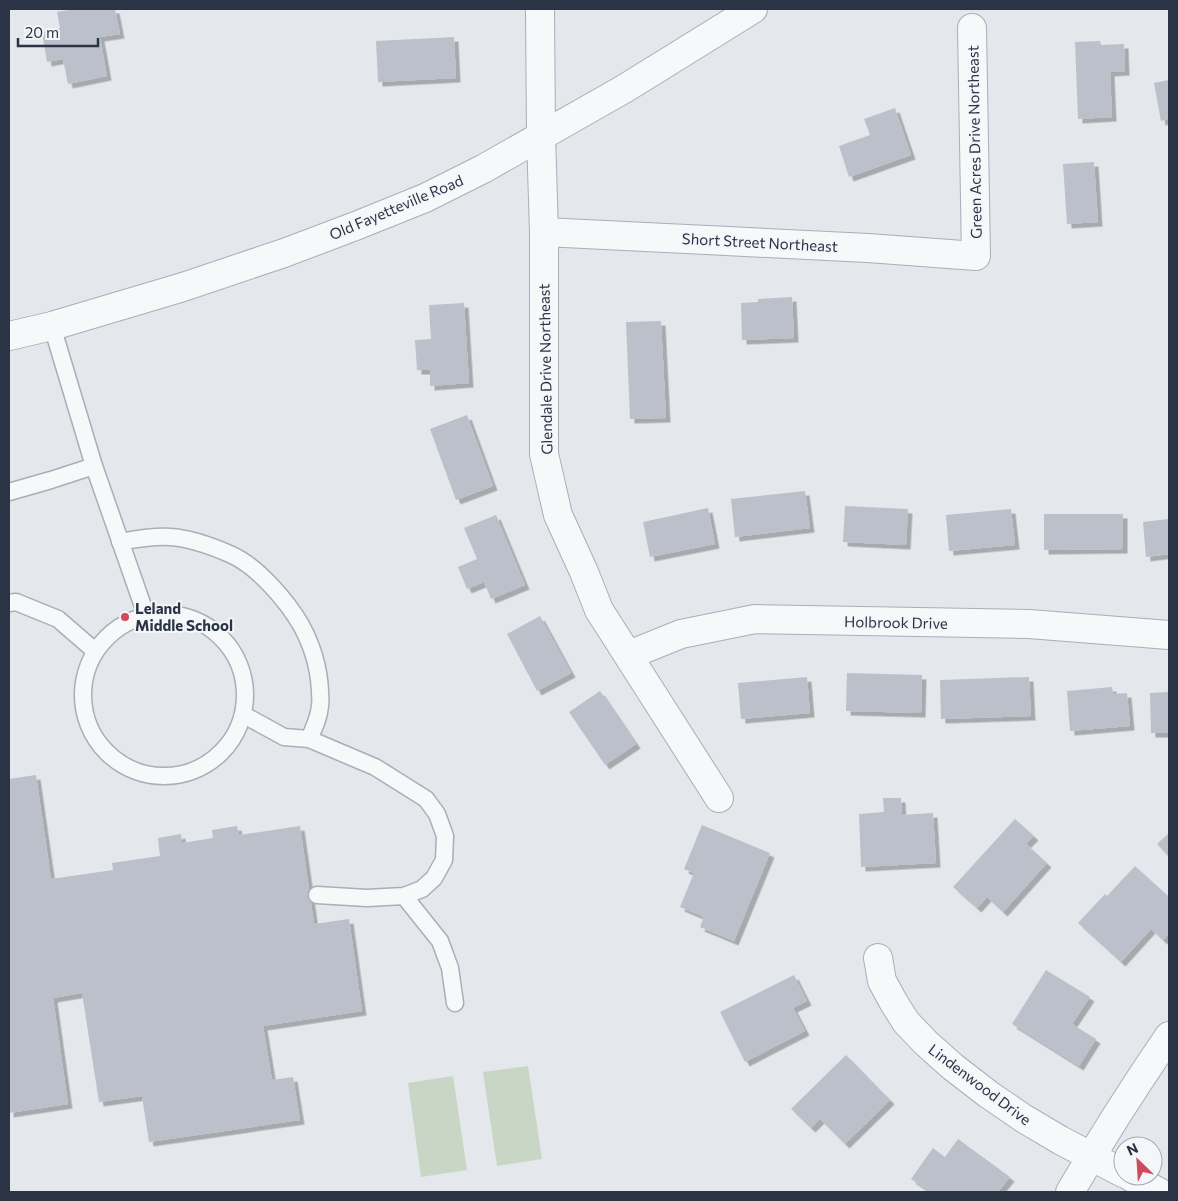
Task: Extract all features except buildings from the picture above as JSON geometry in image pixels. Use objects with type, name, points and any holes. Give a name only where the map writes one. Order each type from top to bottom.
[{"type":"street","name":"Glendale Drive Northeast","points":[[540,9],[544,232],[544,454],[558,514],[599,610],[719,798]]},
{"type":"street","name":"Old Fayetteville Road","points":[[9,336],[52,326],[183,287],[284,253],[425,198],[483,169],[624,89],[753,9]]},
{"type":"street","name":"Green Acres Drive Northeast","points":[[972,28],[976,256]]},
{"type":"street","name":"Short Street Northeast","points":[[544,232],[868,248],[976,256]]},
{"type":"street","name":"Holbrook Drive","points":[[629,655],[681,634],[755,619],[1029,624],[1169,635]]},
{"type":"street","name":"Lindenwood Drive","points":[[878,958],[882,981],[894,1004],[906,1022],[926,1043],[988,1094],[1023,1118],[1113,1168]]},
{"type":"street","points":[[1070,1192],[1169,1036]]},
{"type":"street","points":[[1148,1186],[1159,1192]]},
{"type":"lane","points":[[52,326],[94,466],[146,615]]},
{"type":"lane","points":[[9,492],[94,466]]},
{"type":"lane","points":[[120,542],[144,538],[170,537],[194,542],[233,555],[248,564],[262,576],[301,625],[311,648],[319,675],[320,705],[316,724],[308,738]]},
{"type":"lane","points":[[9,603],[16,602],[58,619],[95,651]]},
{"type":"lane","points":[[174,614],[200,622],[223,638],[239,661],[246,687],[244,715],[232,741],[212,761],[187,774],[159,777],[131,771],[107,755],[90,733],[82,705],[84,677],[95,651],[109,635],[126,623],[146,615],[174,614]]},
{"type":"lane","points":[[244,715],[284,737],[308,738],[375,767],[426,799],[437,814],[445,836],[444,860],[434,878],[422,889],[404,896],[367,898],[317,895]]},
{"type":"lane","points":[[404,896],[440,941],[450,968],[455,1003]]},
{"type":"green space","points":[[528,1066],[542,1159],[497,1166],[483,1072]]},
{"type":"green space","points":[[453,1076],[467,1170],[421,1177],[408,1083]]},
{"type":"place","name":"Leland Middle School","points":[[125,617]]}]
